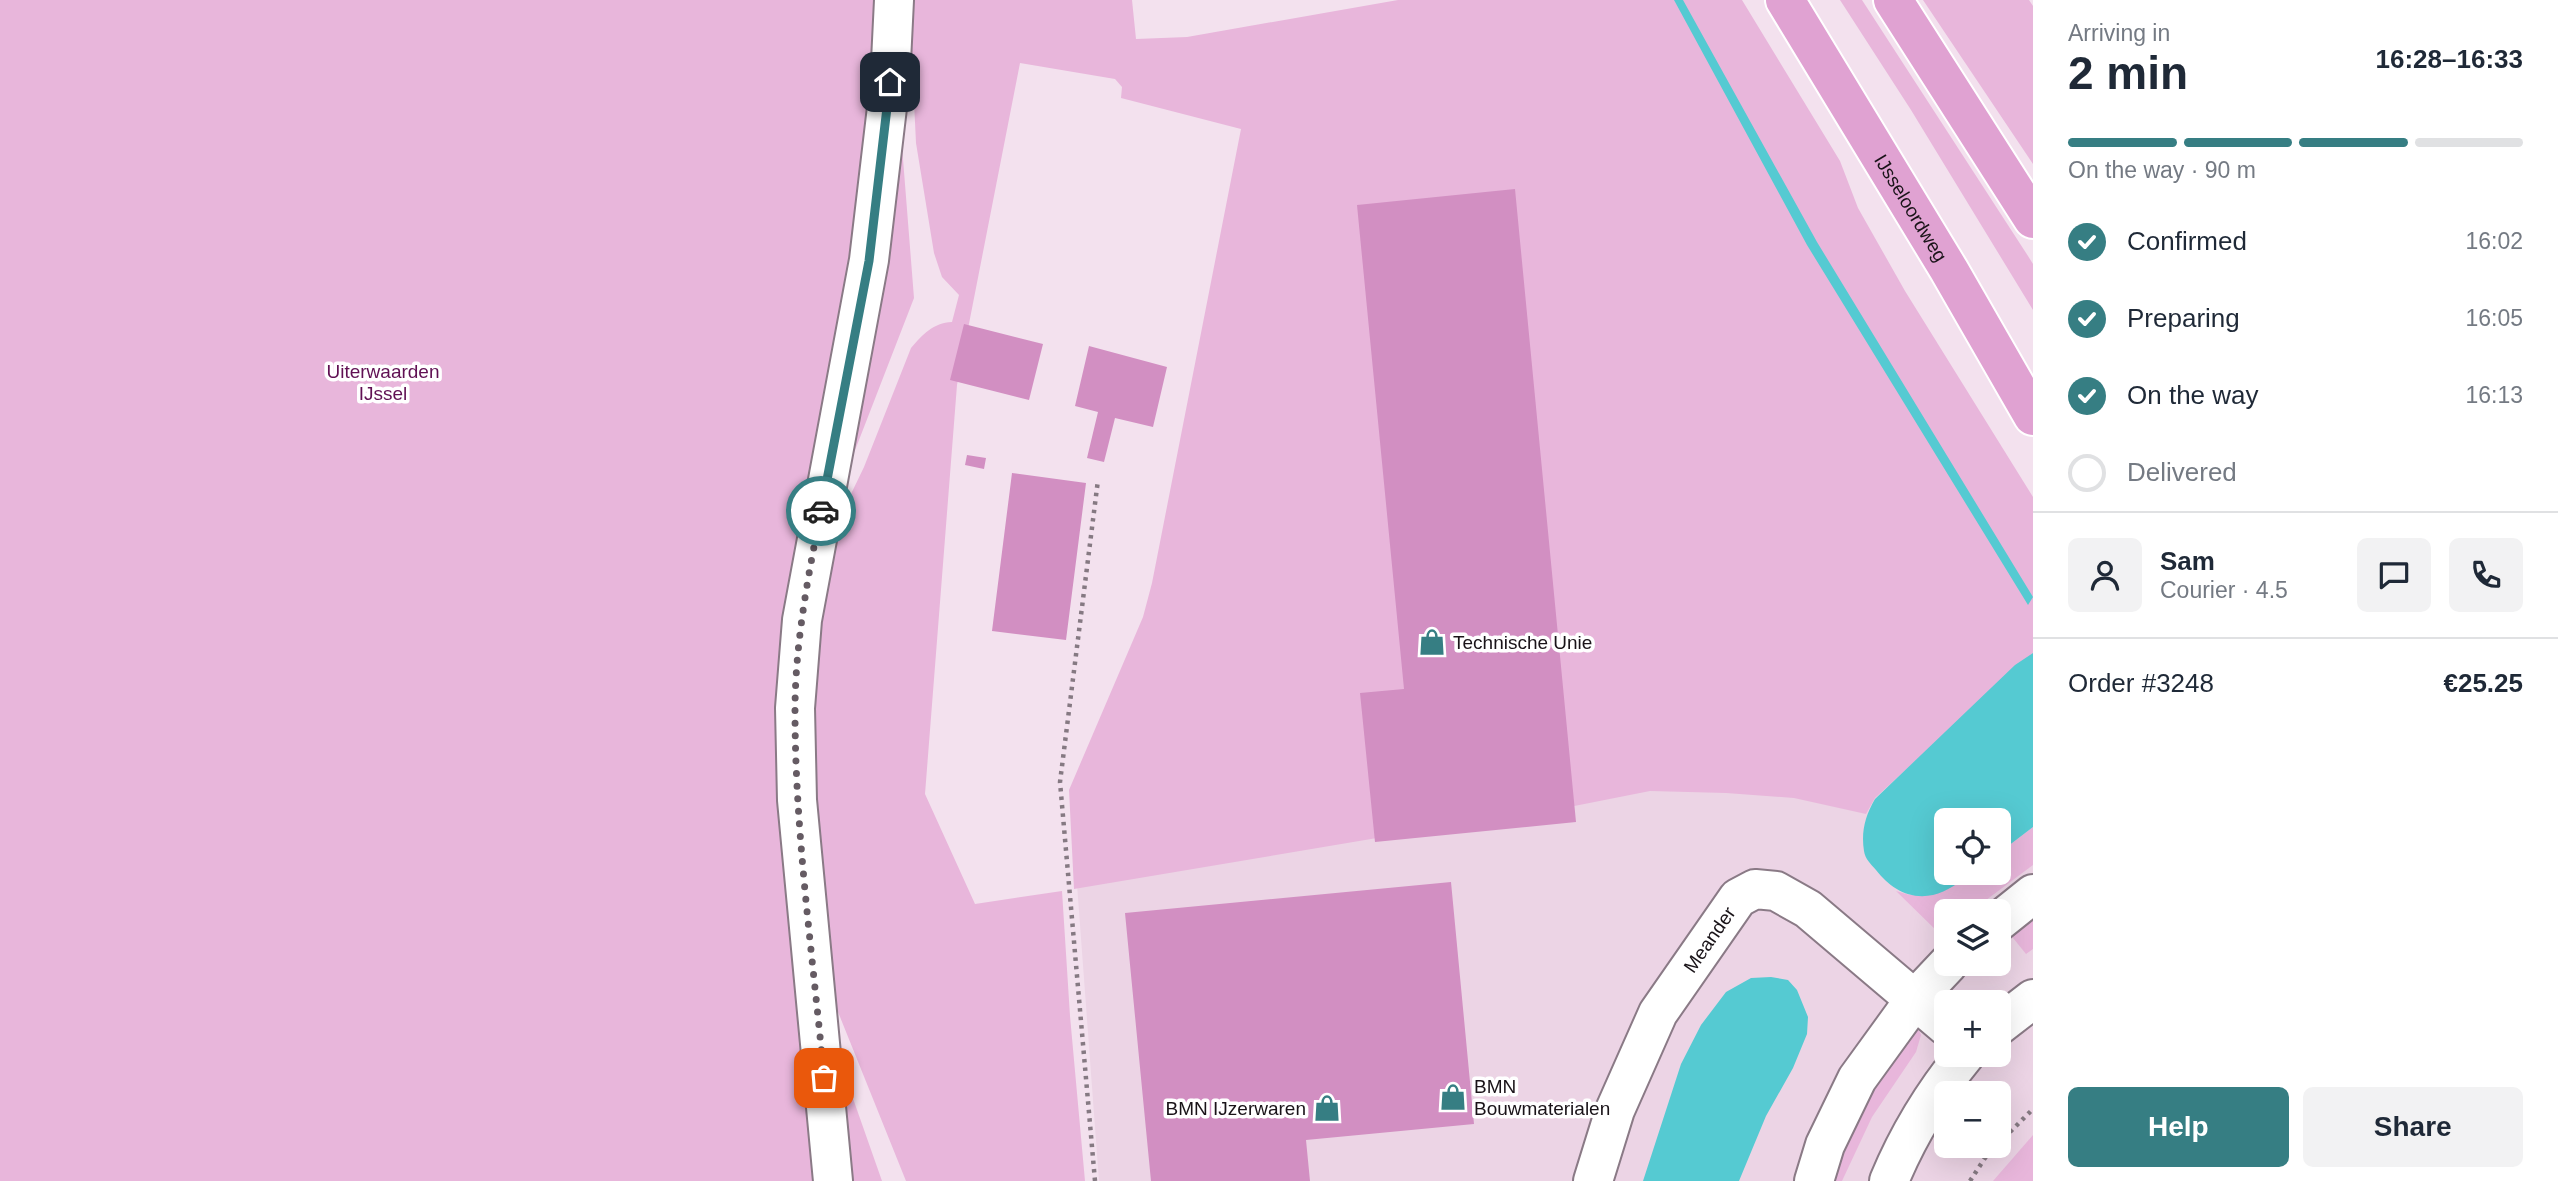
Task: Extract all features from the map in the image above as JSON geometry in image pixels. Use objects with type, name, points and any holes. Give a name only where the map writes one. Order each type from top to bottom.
[{"type":"highway","name":"IJsseloordweg","points":[[1785,0],[1949,270],[2033,416]]},
{"type":"highway","points":[[1892,0],[2033,219]]},
{"type":"street","points":[[833,1181],[797,800],[795,708],[802,620],[869,261],[890,82],[894,0]]},
{"type":"street","name":"Meander","points":[[1593,1181],[1615,1110],[1658,1013],[1738,898],[1755,889],[1776,891],[1808,909],[1934,1016]]},
{"type":"street","points":[[2011,912],[2033,894]]},
{"type":"street","points":[[1814,1181],[1825,1145],[1857,1079],[1915,999],[1937,976]]},
{"type":"street","points":[[2011,1016],[2033,999]]},
{"type":"street","points":[[1889,1181],[1904,1145],[1939,1087],[1955,1067]]},
{"type":"street","points":[[1868,1181],[1904,1145]]},
{"type":"path","points":[[1095,1181],[1060,782],[1098,480]]},
{"type":"path","points":[[2011,1132],[2033,1109]]},
{"type":"path","points":[[1970,1181],[1985,1158]]},
{"type":"shaded area","points":[[2033,625],[2033,1181],[1099,1181],[1070,790]]},
{"type":"green space","name":"Uiterwaarden IJssel","points":[[0,0],[881,0],[870,167],[801,537],[821,1181],[0,1181]]},
{"type":"green space","points":[[912,0],[1132,0],[1136,39],[1187,37],[1398,0],[1742,0],[1840,161],[1858,208],[1905,291],[2033,497],[2033,653],[1875,798],[1866,814],[1794,798],[1650,791],[1549,811],[1074,889],[1069,790],[1143,617],[1152,583],[1241,129],[1121,98],[1122,87],[1115,79],[1020,63],[957,385],[925,794],[975,904],[1062,891],[1085,1181],[906,1181],[830,992],[809,795],[812,660],[839,519],[864,467],[911,348],[934,327],[952,322],[959,295],[942,277],[934,253],[916,143],[910,19]]},
{"type":"green space","points":[[1840,0],[1862,0],[2033,264],[2033,310],[1911,110]]},
{"type":"green space","points":[[1923,0],[2029,0],[2033,6],[2033,164]]},
{"type":"green space","points":[[900,121],[914,298],[840,489]]},
{"type":"green space","points":[[2033,827],[2033,865],[2011,881],[2011,844]]},
{"type":"green space","points":[[1953,885],[2006,885],[1987,899],[1934,899],[1934,928],[1896,891],[1910,895],[1946,890]]},
{"type":"green space","points":[[2033,914],[2033,949],[2026,954],[2011,935],[2011,931]]},
{"type":"green space","points":[[1918,1028],[1921,1035],[1916,1052],[1872,1117],[1842,1181],[1830,1181],[1881,1073],[1907,1036]]},
{"type":"green space","points":[[837,1053],[882,1181],[849,1181]]},
{"type":"green space","points":[[2033,1135],[2033,1181],[1993,1181]]},
{"type":"water","points":[[1674,0],[1683,0],[1817,242],[2033,597],[2028,605],[1807,245]]},
{"type":"water","points":[[2033,653],[2033,827],[2011,844],[2011,808],[1934,808],[1934,885],[1955,885],[1933,895],[1916,896],[1901,891],[1881,876],[1865,854],[1865,824],[1875,799],[2015,665]]},
{"type":"water","points":[[1751,978],[1788,980],[1797,990],[1808,1017],[1807,1034],[1793,1068],[1766,1116],[1739,1181],[1643,1181],[1681,1064],[1701,1025],[1726,992]]},
{"type":"building","points":[[1515,189],[1576,822],[1375,842],[1360,693],[1404,689],[1357,205]]},
{"type":"building","points":[[964,324],[1043,344],[1029,400],[950,380]]},
{"type":"building","points":[[1089,346],[1167,367],[1153,427],[1115,418],[1104,462],[1087,458],[1098,412],[1075,406]]},
{"type":"building","points":[[967,455],[986,458],[984,469],[965,465]]},
{"type":"building","points":[[1012,473],[1086,483],[1066,640],[992,631]]},
{"type":"building","points":[[1451,882],[1474,1124],[1306,1140],[1310,1181],[1151,1181],[1125,913]]},
{"type":"way so far","points":[[821,511],[802,620],[795,708],[797,800],[824,1078]]},
{"type":"place","name":"Technische Unie","points":[[1432,642]]},
{"type":"place","name":"BMN Bouwmaterialen","points":[[1453,1097]]},
{"type":"place","name":"BMN IJzerwaren","points":[[1327,1108]]},
{"type":"route","points":[[821,511],[869,261],[890,82]]}]
